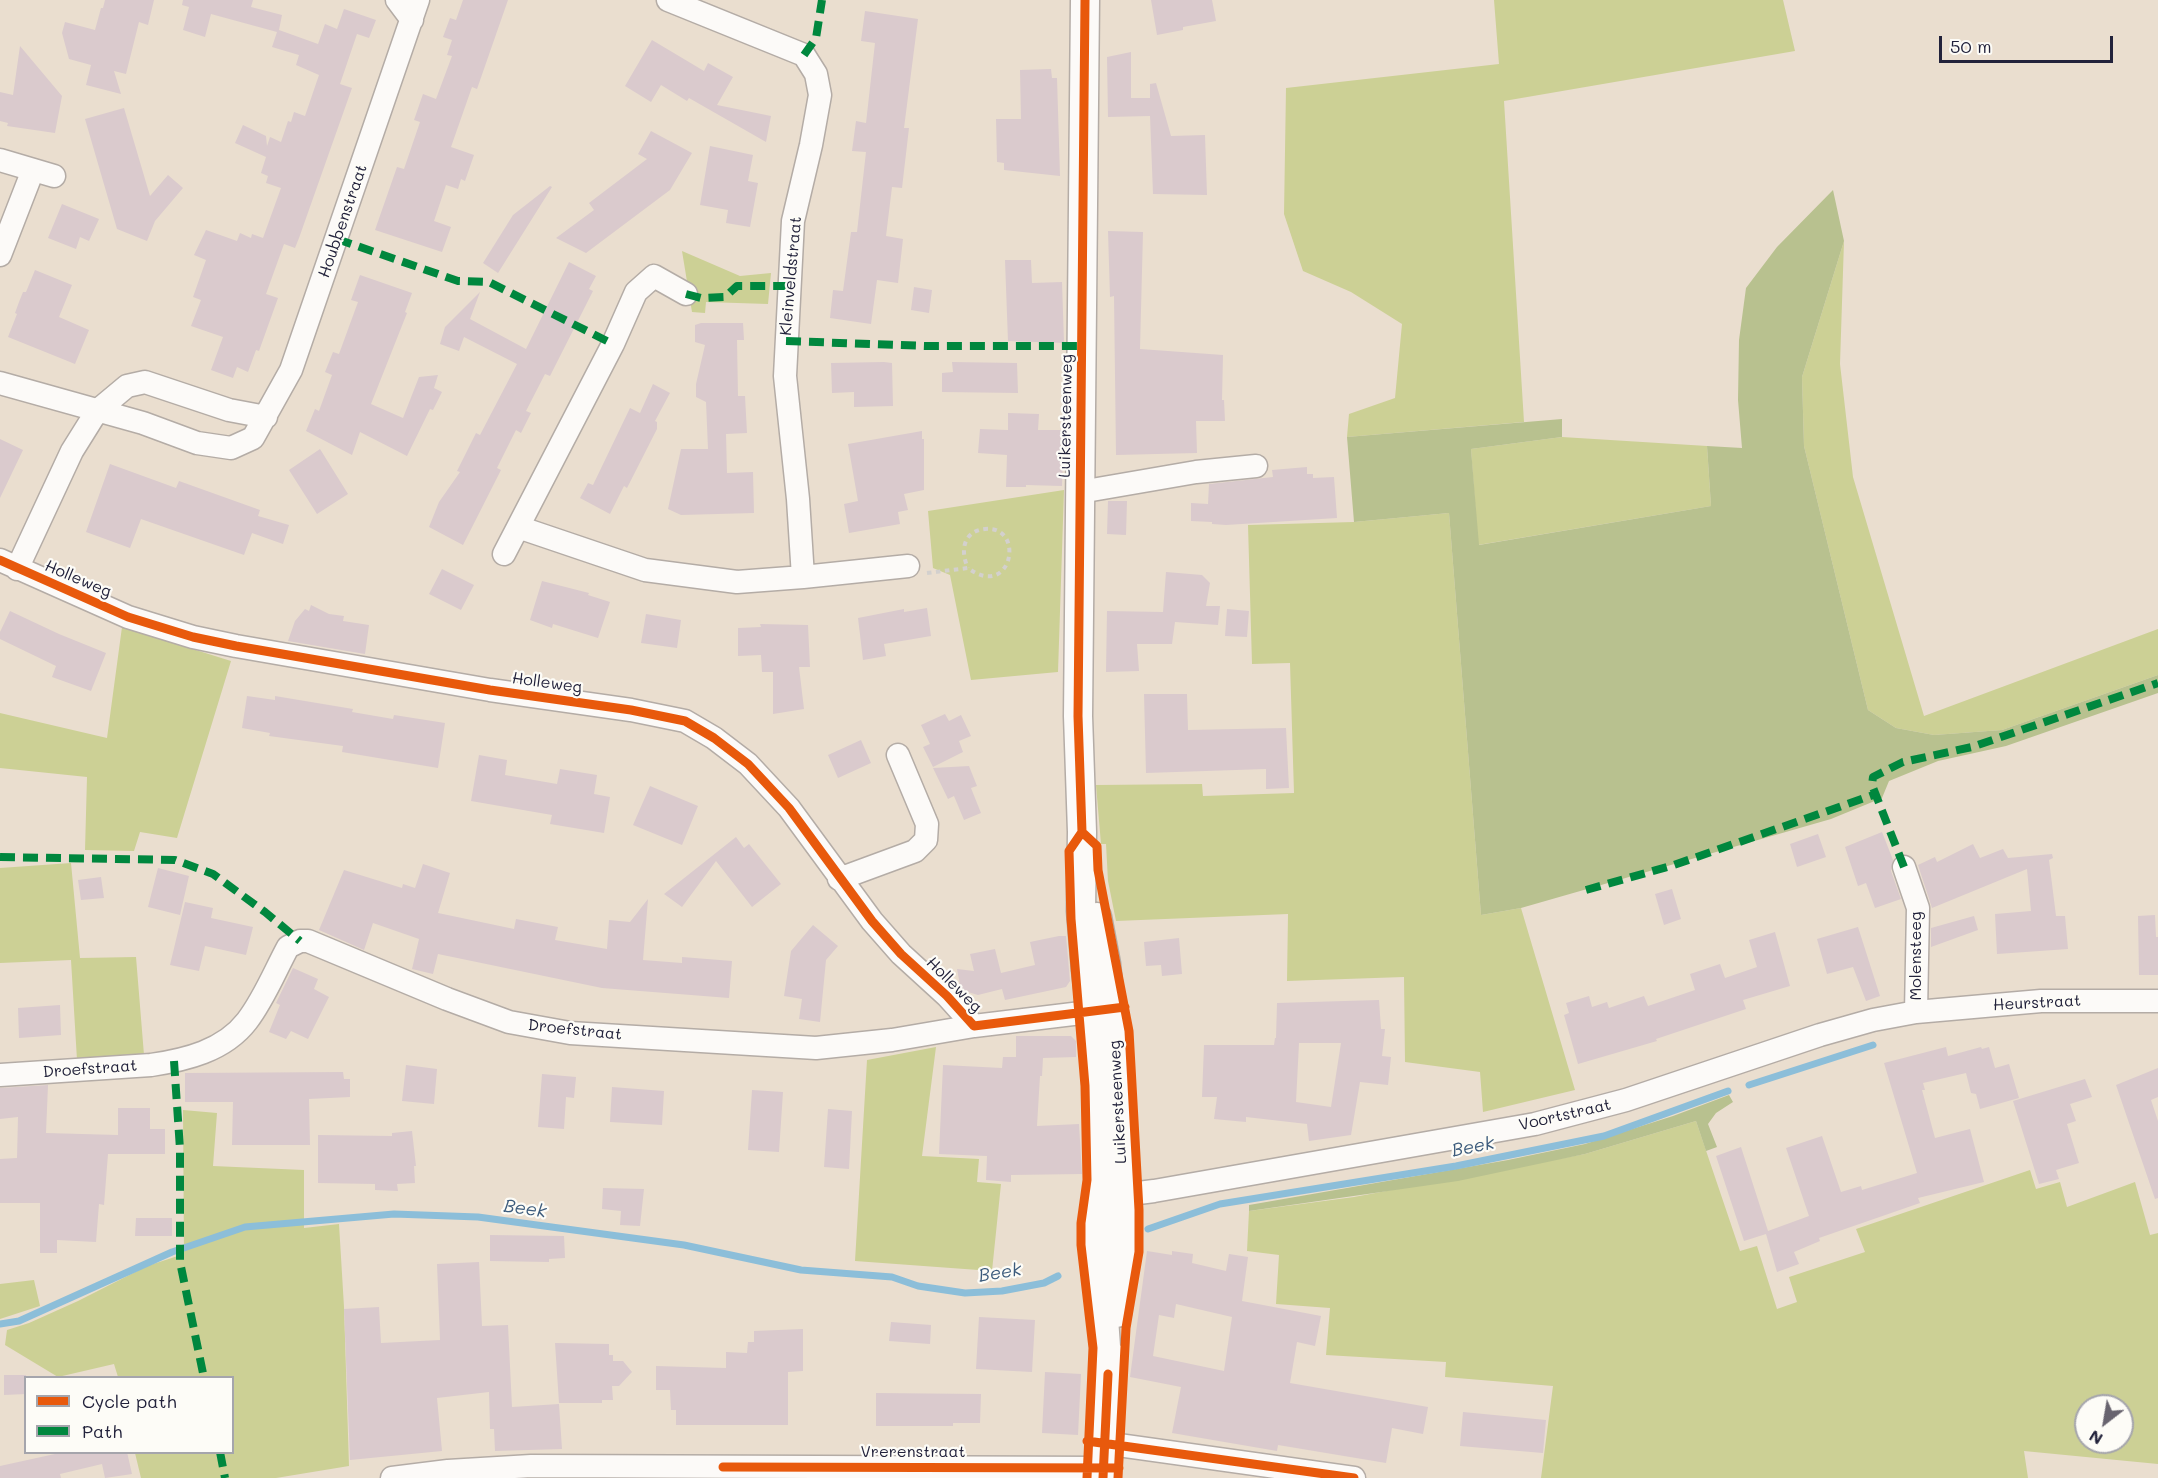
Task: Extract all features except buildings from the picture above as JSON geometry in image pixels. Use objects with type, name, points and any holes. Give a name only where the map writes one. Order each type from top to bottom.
[{"type":"main road","name":"Luikersteenweg","points":[[1085,0],[1078,716],[1083,939],[1101,1010],[1099,1110],[1110,1197],[1098,1248],[1108,1374],[1103,1463]]},
{"type":"street","name":"Houbbenstraat","points":[[0,383],[143,423],[197,443],[231,448],[253,438],[291,370],[415,10],[397,0]]},
{"type":"street","name":"Kleinveldstraat","points":[[668,0],[804,55],[816,74],[820,95],[812,145],[793,222],[785,376],[798,499],[803,577]]},
{"type":"street","points":[[0,160],[44,173],[0,255]]},
{"type":"street","points":[[504,554],[613,344],[636,292],[654,276],[686,294]]},
{"type":"street","points":[[9,565],[72,451],[97,411],[127,386],[145,382],[229,410],[266,417]]},
{"type":"street","points":[[1080,492],[1196,472],[1257,466]]},
{"type":"street","points":[[518,527],[645,570],[737,582],[908,566]]},
{"type":"street","name":"Holleweg","points":[[9,565],[128,617],[193,637],[490,690],[631,710],[684,721],[714,738],[748,764],[789,808],[872,921],[901,954],[947,996],[974,1026]]},
{"type":"street","points":[[839,879],[915,850],[926,840],[927,824],[898,755]]},
{"type":"street","name":"Molensteeg","points":[[1904,867],[1918,908],[1916,1012]]},
{"type":"street","name":"Droefstraat","points":[[0,1075],[151,1065],[206,1052],[225,1041],[246,1022],[288,947],[300,941],[308,941],[447,999],[509,1022],[570,1033],[816,1048],[892,1040],[974,1026],[1101,1010]]},
{"type":"street","name":"Heurstraat","points":[[1916,1012],[2041,1001],[2158,1001]]},
{"type":"street","name":"Voortstraat","points":[[1110,1197],[1535,1124],[1626,1100],[1820,1035],[1873,1020],[1916,1012]]},
{"type":"street","name":"Vrerenstraat","points":[[392,1478],[531,1466],[1103,1463],[1354,1478]]},
{"type":"path","points":[[908,566],[921,574],[968,568],[986,577],[997,574],[1005,568],[1010,558],[1010,547],[1005,537],[987,528],[976,531],[968,537],[963,547],[963,558],[968,568]]},
{"type":"green space","points":[[1494,0],[1783,0],[1795,51],[1504,101],[1524,422],[1347,437],[1349,414],[1395,398],[1402,324],[1351,292],[1303,271],[1284,214],[1286,88],[1499,64]]},
{"type":"green space","points":[[1833,190],[1844,241],[1802,377],[1804,446],[1868,710],[1896,728],[1934,735],[2002,730],[2158,675],[2158,693],[2006,746],[1938,761],[1889,781],[1882,798],[1831,819],[1521,908],[1481,915],[1449,513],[1354,522],[1347,437],[1562,419],[1562,437],[1471,449],[1479,545],[1711,506],[1707,446],[1742,448],[1738,400],[1739,340],[1746,288],[1777,247]]},
{"type":"green space","points":[[1844,241],[1840,364],[1853,477],[1924,716],[2158,629],[2158,675],[2002,730],[1934,735],[1896,728],[1868,710],[1804,446],[1802,377]]},
{"type":"green space","points":[[682,251],[740,276],[771,273],[768,304],[706,302],[705,313],[692,312]]},
{"type":"green space","points":[[1562,437],[1707,446],[1711,506],[1478,545],[1471,449]]},
{"type":"green space","points":[[1064,490],[1058,672],[971,680],[950,575],[933,568],[928,511]]},
{"type":"green space","points":[[1449,513],[1481,915],[1521,908],[1575,1090],[1483,1112],[1480,1072],[1405,1062],[1404,977],[1287,981],[1288,914],[1116,921],[1108,881],[1106,844],[1101,844],[1096,785],[1202,784],[1203,796],[1294,793],[1290,663],[1252,664],[1248,525],[1354,522]]},
{"type":"green space","points":[[122,627],[231,661],[177,838],[140,832],[134,851],[85,850],[87,777],[0,768],[0,713],[107,738]]},
{"type":"green space","points":[[71,863],[80,958],[136,957],[144,1055],[77,1060],[71,960],[0,963],[0,868]]},
{"type":"green space","points":[[936,1047],[922,1156],[979,1159],[977,1182],[1001,1184],[992,1271],[855,1261],[867,1060]]},
{"type":"green space","points":[[1729,1095],[1733,1102],[1716,1113],[1708,1124],[1717,1147],[1706,1151],[1696,1121],[1585,1154],[1458,1181],[1249,1211],[1249,1205],[1508,1160],[1585,1144],[1673,1116]]},
{"type":"green space","points":[[183,1110],[217,1113],[213,1166],[304,1170],[304,1228],[339,1224],[349,1466],[276,1478],[141,1478],[135,1454],[234,1454],[234,1376],[118,1376],[114,1364],[56,1376],[5,1345],[7,1330],[29,1323],[78,1301],[147,1266],[184,1254]]},
{"type":"green space","points":[[1696,1121],[1740,1251],[1757,1246],[1777,1309],[1797,1302],[1789,1277],[1865,1252],[1856,1229],[2030,1170],[2036,1189],[2060,1182],[2067,1207],[2135,1182],[2150,1235],[2158,1233],[2158,1464],[2024,1451],[2028,1478],[1541,1478],[1553,1386],[1445,1377],[1446,1362],[1326,1355],[1330,1308],[1276,1304],[1279,1255],[1247,1251],[1249,1211],[1354,1197],[1585,1154]]},
{"type":"green space","points":[[34,1280],[40,1306],[0,1319],[0,1284]]},
{"type":"waterway","name":"Beek","points":[[1749,1085],[1873,1045]]},
{"type":"waterway","name":"Beek","points":[[1148,1229],[1220,1204],[1456,1166],[1604,1136],[1728,1091]]},
{"type":"waterway","name":"Beek","points":[[0,1324],[19,1321],[172,1252],[245,1227],[394,1214],[478,1217],[684,1245],[801,1270],[892,1277],[918,1286],[965,1293],[1002,1291],[1044,1283],[1058,1276]]},
{"type":"marked path","points":[[804,55],[816,38],[822,0]]},
{"type":"marked path","points":[[337,239],[458,281],[489,282],[613,344]]},
{"type":"marked path","points":[[686,294],[701,298],[725,297],[737,286],[788,286]]},
{"type":"marked path","points":[[786,341],[927,346],[1082,346]]},
{"type":"marked path","points":[[1904,867],[1872,785],[1873,777],[1903,762],[1972,747],[2158,683]]},
{"type":"marked path","points":[[1586,890],[1674,865],[1876,794]]},
{"type":"marked path","points":[[0,857],[175,860],[213,874],[300,941]]},
{"type":"marked path","points":[[174,1061],[180,1149],[180,1262],[204,1376]]},
{"type":"marked path","points":[[220,1454],[225,1478]]},
{"type":"cycle path","points":[[1082,832],[1078,716],[1085,0]]},
{"type":"cycle path","points":[[0,560],[128,617],[193,637],[490,690],[631,710],[685,721],[714,738],[748,764],[789,808],[872,921],[901,954],[947,996],[974,1026],[1125,1007]]},
{"type":"cycle path","points":[[1082,832],[1097,846],[1098,870],[1129,1031],[1139,1210],[1139,1252],[1126,1328],[1118,1478]]},
{"type":"cycle path","points":[[1082,832],[1069,851],[1071,919],[1085,1086],[1087,1180],[1081,1223],[1081,1245],[1093,1348],[1087,1478]]},
{"type":"cycle path","points":[[1103,1478],[1108,1374]]},
{"type":"cycle path","points":[[1087,1441],[1354,1478]]},
{"type":"cycle path","points":[[723,1467],[1119,1468]]}]
